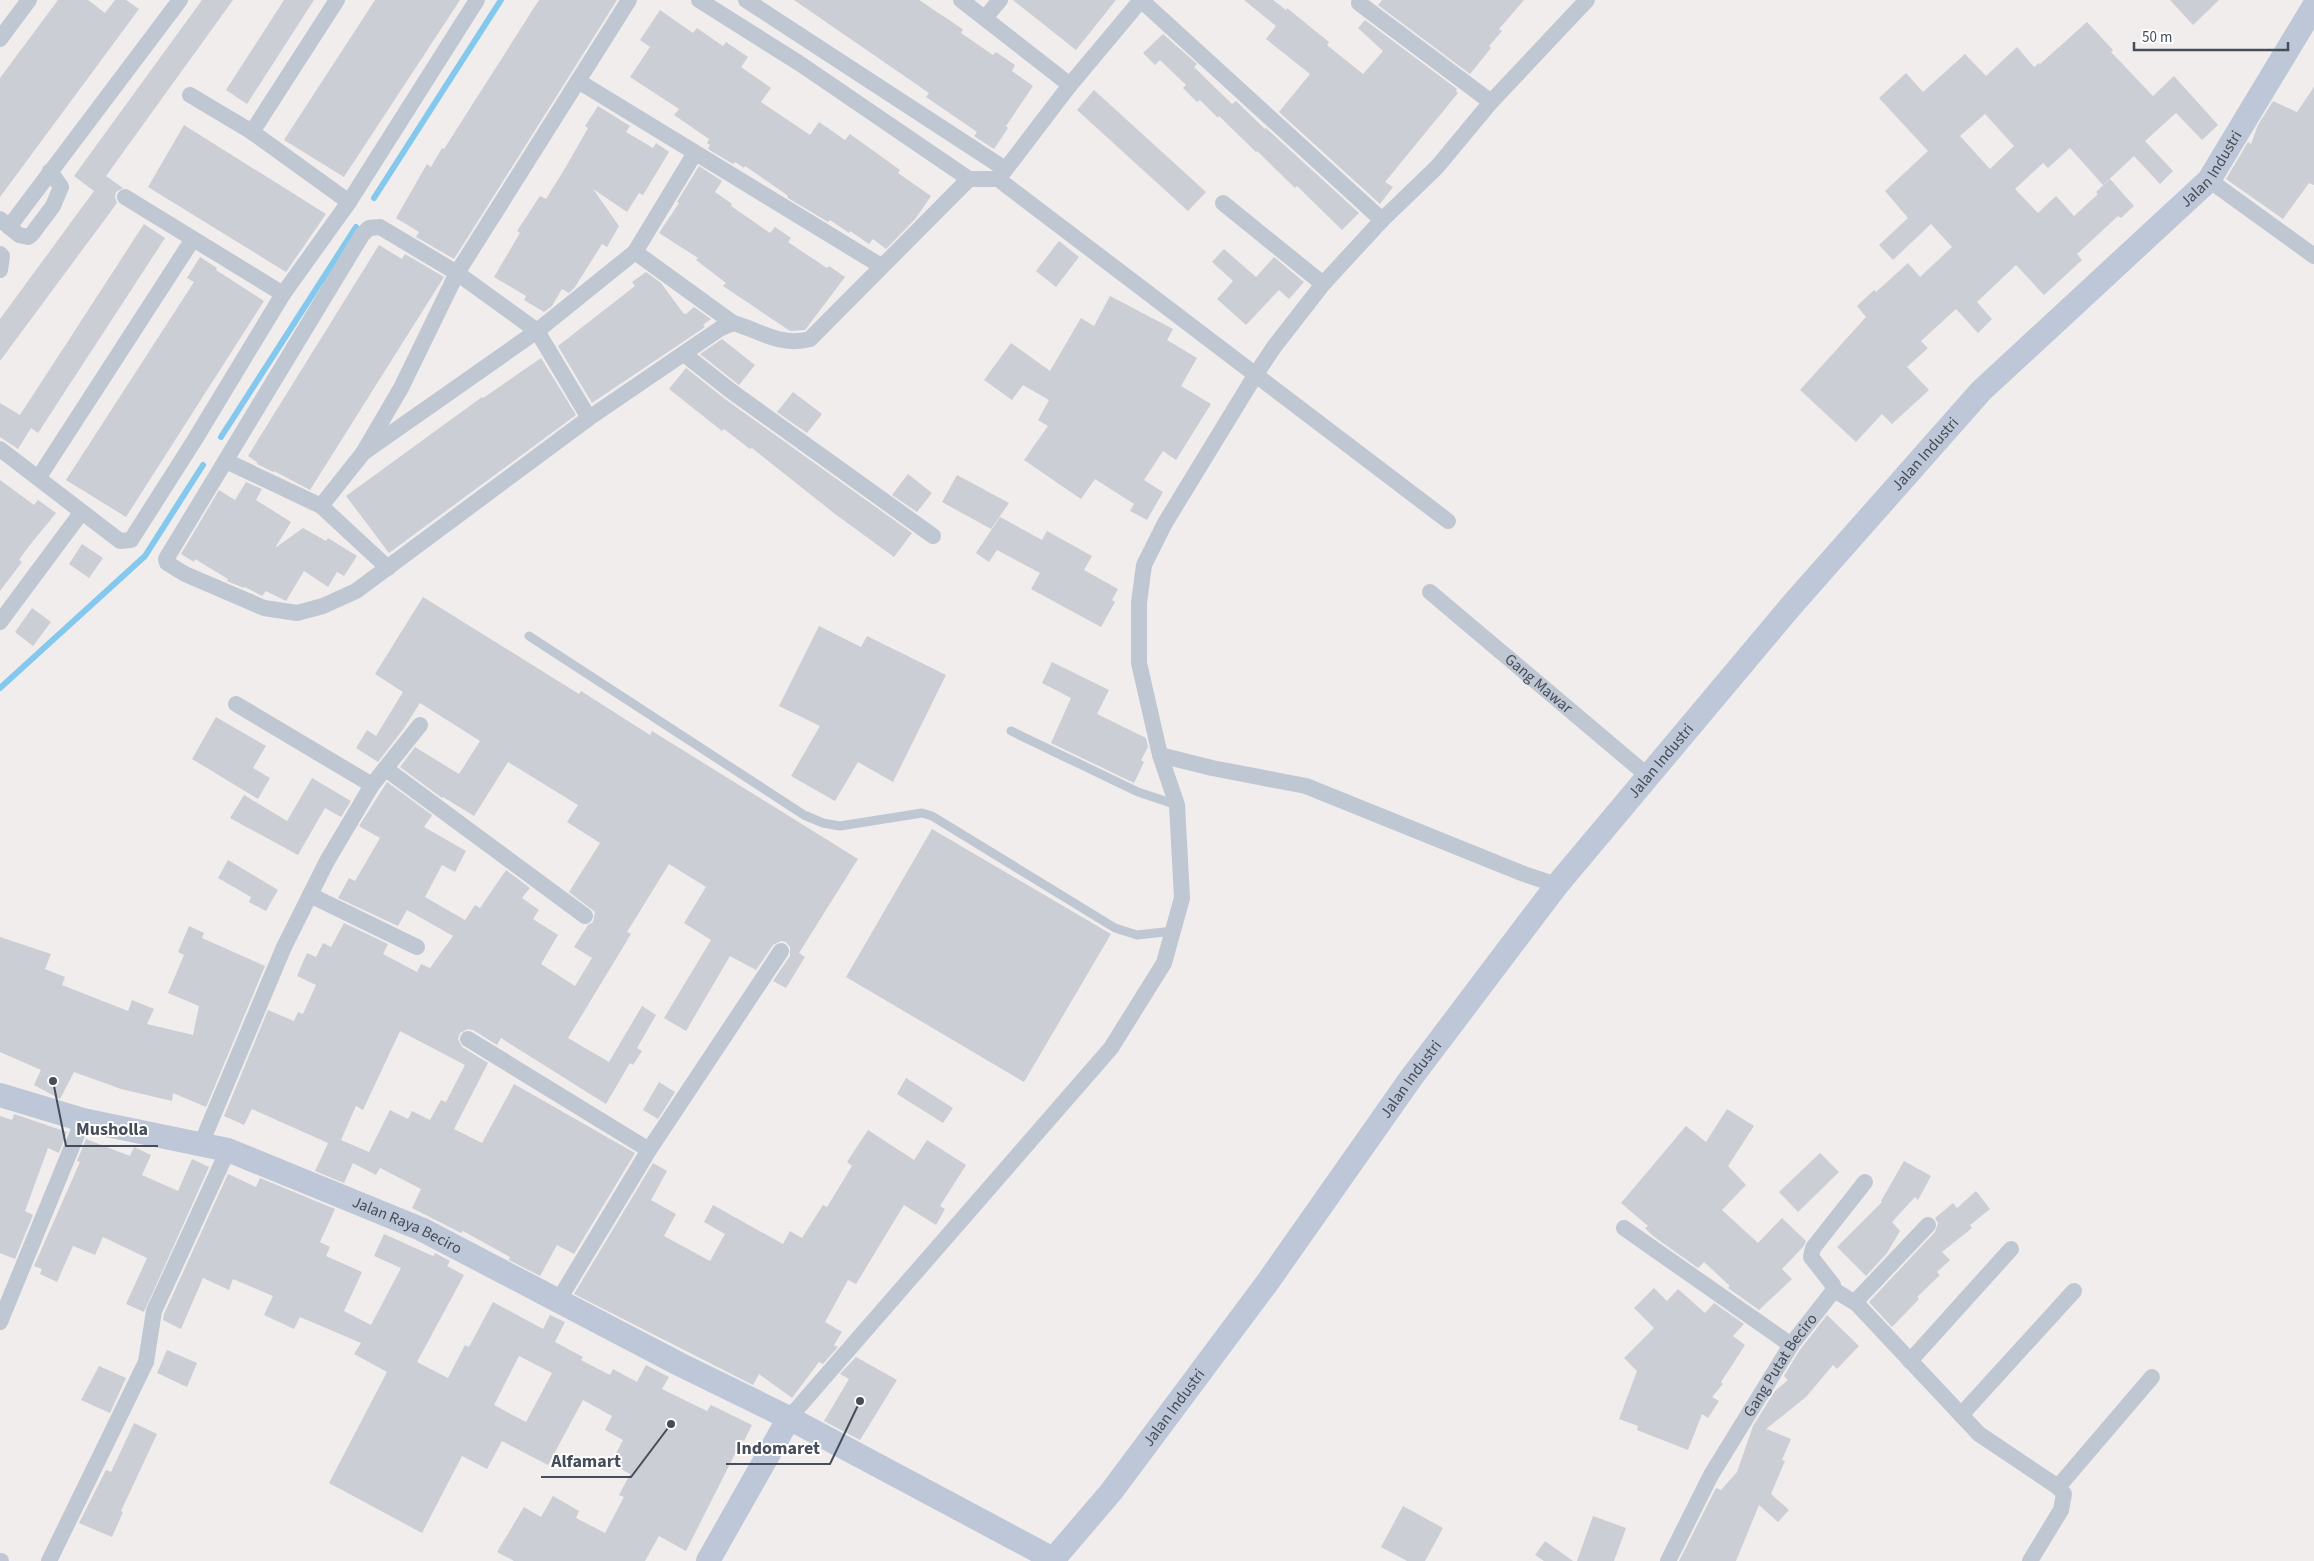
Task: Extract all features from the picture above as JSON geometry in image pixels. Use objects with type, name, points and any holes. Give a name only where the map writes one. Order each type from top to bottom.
[{"type":"street","points":[[0,39],[29,0]]},
{"type":"street","points":[[252,132],[336,0]]},
{"type":"street","points":[[0,449],[38,477],[81,513],[120,541],[131,540],[194,441],[283,294],[349,202],[477,0]]},
{"type":"street","points":[[321,506],[363,453],[401,388],[457,273],[629,0]]},
{"type":"street","points":[[699,0],[799,63],[969,179]]},
{"type":"street","points":[[746,0],[1001,174],[1256,374],[1448,521]]},
{"type":"street","points":[[961,0],[1070,85]]},
{"type":"street","points":[[985,18],[1000,0]]},
{"type":"street","points":[[635,252],[733,323],[785,342],[796,343],[810,339],[969,179],[1001,174],[1070,85],[1141,0],[1382,220]]},
{"type":"street","points":[[708,1561],[789,1418],[1111,1048],[1164,963],[1182,898],[1177,805],[1160,755],[1139,663],[1139,603],[1144,566],[1165,523],[1256,374],[1274,347],[1323,284],[1382,220],[1437,167],[1491,102],[1587,0]]},
{"type":"street","points":[[50,171],[62,187],[53,206],[28,237],[19,236],[5,223],[50,171],[174,2]]},
{"type":"street","points":[[1359,3],[1491,102]]},
{"type":"street","name":"Jalan Industri","points":[[1054,1560],[1112,1492],[1267,1283],[1411,1078],[1557,885],[1791,606],[1981,391],[2209,180],[2314,6]]},
{"type":"street","points":[[578,81],[881,266]]},
{"type":"street","points":[[190,95],[252,132],[349,202]]},
{"type":"street","points":[[363,453],[537,331],[635,252],[695,153]]},
{"type":"street","points":[[2209,180],[2314,256]]},
{"type":"street","points":[[125,197],[283,294]]},
{"type":"street","points":[[1223,202],[1323,284]]},
{"type":"street","points":[[589,418],[537,331],[457,273],[380,228],[369,228],[362,235],[166,559],[167,563],[172,567],[264,608],[297,613],[323,606],[356,591],[589,418],[721,328],[733,323]]},
{"type":"street","points":[[38,477],[193,239]]},
{"type":"street","points":[[0,254],[2,256],[0,270]]},
{"type":"street","points":[[684,354],[731,392],[933,536]]},
{"type":"street","points":[[226,461],[321,506],[388,568]]},
{"type":"street","points":[[0,622],[81,513]]},
{"type":"street","name":"Gang Mawar","points":[[1430,592],[1648,776]]},
{"type":"street","points":[[236,704],[372,785]]},
{"type":"street","points":[[201,1144],[284,947],[327,861],[372,785],[420,725]]},
{"type":"street","points":[[1160,755],[1212,768],[1306,786],[1524,874],[1557,885]]},
{"type":"street","points":[[386,769],[585,916]]},
{"type":"street","points":[[310,896],[417,947]]},
{"type":"street","points":[[558,1301],[649,1150],[781,951]]},
{"type":"street","points":[[468,1039],[649,1150]]},
{"type":"street","name":"Jalan Raya Beciro","points":[[0,1095],[83,1120],[228,1150],[421,1229],[789,1418],[1054,1560]]},
{"type":"street","points":[[0,1322],[83,1120]]},
{"type":"street","points":[[49,1561],[146,1362],[154,1311],[228,1150]]},
{"type":"street","points":[[1865,1182],[1813,1248],[1811,1257],[1833,1284],[1834,1290],[1855,1302],[1979,1434],[2058,1487],[2064,1494],[2061,1510],[2030,1561]]},
{"type":"street","points":[[1855,1302],[1928,1225]]},
{"type":"street","points":[[1624,1228],[1791,1345]]},
{"type":"street","points":[[1910,1361],[2010,1249]]},
{"type":"street","name":"Gang Putat Beciro","points":[[1668,1561],[1711,1475],[1791,1345],[1834,1290]]},
{"type":"street","points":[[1960,1414],[2074,1291]]},
{"type":"street","points":[[2058,1487],[2152,1377]]},
{"type":"lane","points":[[529,636],[804,815],[823,823],[840,826],[922,813],[932,816],[1115,928],[1137,935],[1173,931]]},
{"type":"lane","points":[[1011,731],[1138,792],[1177,805]]},
{"type":"building","points":[[58,0],[88,0],[105,13],[115,0],[126,0],[139,9],[0,197],[0,78]]},
{"type":"building","points":[[202,0],[233,0],[106,176],[123,188],[116,192],[117,203],[0,361],[0,319],[94,191],[74,176]]},
{"type":"building","points":[[284,0],[314,0],[247,104],[226,90]]},
{"type":"building","points":[[375,0],[460,0],[344,177],[284,140]]},
{"type":"building","points":[[539,0],[617,0],[454,259],[416,237],[419,232],[396,218],[427,164],[431,167],[442,148],[444,149]]},
{"type":"building","points":[[794,0],[919,0],[961,28],[963,30],[961,33],[993,55],[996,52],[1015,65],[1012,71],[1033,86],[1006,126],[1008,128],[994,149],[974,136],[977,132],[926,97],[929,93]]},
{"type":"building","points":[[1013,0],[1116,0],[1076,50]]},
{"type":"building","points":[[1244,0],[1273,0],[1286,10],[1287,8],[1329,42],[1327,45],[1363,74],[1383,51],[1358,28],[1365,20],[1457,89],[1458,93],[1385,182],[1393,187],[1380,204],[1279,112],[1310,74],[1266,39],[1276,26]]},
{"type":"building","points":[[1382,0],[1524,0],[1499,29],[1502,31],[1470,74],[1378,5]]},
{"type":"building","points":[[2170,0],[2219,0],[2193,25]]},
{"type":"building","points":[[660,10],[693,33],[697,28],[723,46],[726,42],[748,57],[741,67],[771,88],[761,102],[810,135],[819,122],[845,140],[850,134],[900,170],[898,173],[931,196],[916,218],[886,249],[873,239],[869,244],[850,231],[849,233],[830,220],[828,222],[788,198],[787,195],[745,166],[744,168],[735,162],[733,164],[708,149],[710,145],[707,143],[709,139],[674,115],[679,109],[630,77],[650,47],[640,40]]},
{"type":"building","points":[[2087,22],[2113,50],[2111,52],[2153,96],[2174,76],[2218,125],[2202,140],[2176,113],[2145,141],[2173,171],[2160,184],[2134,156],[2103,185],[2070,148],[2048,168],[2043,163],[2015,189],[2038,213],[2056,196],[2074,216],[2098,194],[2096,192],[2110,179],[2134,206],[2121,218],[2118,216],[2077,254],[2082,260],[2044,295],[2016,265],[1977,302],[1992,319],[1978,333],[1956,309],[1921,341],[1928,348],[1907,367],[1929,390],[1892,424],[1882,414],[1856,442],[1800,390],[1866,317],[1857,306],[1874,290],[1876,292],[1908,263],[1920,277],[1952,247],[1931,224],[1893,260],[1879,245],[1908,218],[1885,191],[1928,151],[1879,98],[1906,73],[1923,92],[1965,54],[1986,76],[2017,47],[2034,67],[2040,64]],"holes":[[[1985,114],[2014,146],[1990,169],[1960,136]]]},
{"type":"building","points":[[1163,34],[1197,64],[1194,67],[1232,104],[1236,101],[1359,213],[1342,230],[1297,186],[1295,188],[1219,116],[1218,118],[1200,100],[1197,102],[1183,88],[1186,85],[1160,60],[1155,65],[1143,53]]},
{"type":"building","points":[[2314,87],[2314,185],[2309,183],[2283,219],[2226,179],[2248,142],[2251,144],[2258,125],[2273,101],[2297,112]]},
{"type":"building","points":[[1094,90],[1206,192],[1188,211],[1077,110]]},
{"type":"building","points":[[598,106],[630,126],[626,132],[653,148],[656,143],[669,152],[643,195],[639,193],[627,212],[593,189],[619,226],[607,247],[602,244],[575,287],[569,293],[562,289],[552,306],[544,312],[524,300],[526,296],[494,277],[520,233],[517,231],[540,196],[546,199],[588,128],[585,126]]},
{"type":"building","points":[[184,125],[326,214],[286,272],[148,187]]},
{"type":"building","points":[[699,166],[722,181],[715,192],[732,204],[731,206],[770,233],[775,227],[791,238],[788,242],[827,268],[829,266],[845,277],[805,330],[790,331],[723,286],[726,283],[696,260],[698,258],[659,233],[679,203],[677,202]]},
{"type":"building","points":[[144,224],[165,238],[38,433],[31,428],[18,449],[0,437],[0,403],[20,415]]},
{"type":"building","points":[[1059,241],[1079,257],[1056,287],[1036,271]]},
{"type":"building","points":[[379,245],[402,259],[405,254],[444,277],[310,490],[257,464],[248,456]]},
{"type":"building","points":[[1224,249],[1256,277],[1274,257],[1304,282],[1289,299],[1279,290],[1246,325],[1217,299],[1233,281],[1212,262]]},
{"type":"building","points":[[200,257],[217,268],[216,270],[264,301],[126,517],[66,480],[194,282],[187,278]]},
{"type":"building","points":[[646,272],[661,283],[683,313],[686,314],[694,307],[711,319],[703,325],[705,327],[592,403],[558,346],[635,286],[632,282]]},
{"type":"building","points":[[1110,296],[1173,329],[1167,340],[1197,358],[1181,386],[1211,404],[1176,460],[1163,451],[1144,480],[1163,492],[1147,520],[1130,511],[1134,504],[1095,479],[1081,499],[1024,460],[1048,426],[1038,420],[1049,400],[1023,385],[1012,400],[984,380],[1011,343],[1050,371],[1081,318],[1094,326]]},
{"type":"building","points":[[722,339],[755,365],[739,385],[700,354]]},
{"type":"building","points":[[541,358],[576,415],[389,553],[346,496],[482,397]]},
{"type":"building","points":[[686,368],[725,399],[912,533],[894,557],[835,514],[752,448],[750,449],[724,429],[722,431],[669,389]]},
{"type":"building","points":[[793,392],[822,414],[807,433],[777,412]]},
{"type":"building","points":[[908,474],[932,493],[917,512],[892,495]]},
{"type":"building","points":[[957,475],[1009,503],[991,529],[942,502]]},
{"type":"building","points":[[0,480],[34,505],[38,500],[56,513],[29,546],[19,560],[22,562],[0,591]]},
{"type":"building","points":[[246,482],[262,489],[256,500],[291,522],[275,548],[303,528],[326,541],[328,538],[357,556],[344,576],[337,572],[328,587],[304,571],[286,601],[266,591],[262,596],[245,587],[227,581],[228,579],[195,559],[194,562],[181,554],[219,490],[235,500]]},
{"type":"building","points":[[1000,517],[1042,540],[1047,531],[1092,556],[1084,570],[1118,589],[1112,600],[1115,602],[1101,627],[1031,589],[1040,573],[997,550],[989,562],[976,553]]},
{"type":"building","points":[[82,544],[103,558],[89,578],[69,564]]},
{"type":"building","points":[[423,597],[579,694],[581,691],[650,735],[652,731],[858,859],[799,953],[805,957],[786,988],[773,981],[790,956],[790,947],[786,942],[781,941],[773,945],[756,970],[730,956],[686,1031],[664,1018],[711,940],[684,923],[706,887],[669,864],[627,932],[631,934],[568,1038],[609,1062],[642,1006],[656,1015],[637,1048],[642,1051],[633,1065],[630,1063],[606,1104],[501,1038],[497,1045],[473,1030],[468,1029],[460,1033],[458,1039],[462,1047],[488,1063],[454,1129],[482,1143],[514,1084],[635,1153],[574,1254],[557,1245],[540,1276],[509,1260],[510,1257],[463,1231],[461,1233],[412,1208],[421,1189],[380,1168],[376,1175],[353,1163],[344,1183],[315,1171],[328,1143],[252,1109],[244,1125],[224,1116],[268,1010],[294,1021],[298,1012],[303,1014],[316,985],[297,976],[307,953],[316,957],[323,943],[331,947],[344,923],[388,944],[383,954],[417,972],[421,964],[430,968],[453,936],[407,910],[398,926],[338,898],[349,878],[355,881],[380,838],[359,826],[387,782],[432,815],[424,827],[466,851],[455,872],[442,865],[425,897],[465,920],[475,905],[480,908],[506,870],[530,888],[522,898],[539,910],[533,919],[558,935],[541,964],[575,986],[592,958],[574,947],[588,925],[593,922],[595,912],[569,892],[600,843],[567,822],[578,805],[508,762],[474,816],[442,798],[400,767],[415,747],[459,774],[480,741],[420,703],[378,762],[356,748],[367,730],[376,736],[403,692],[375,674]],"holes":[[[400,1031],[465,1065],[446,1102],[441,1100],[430,1120],[412,1111],[408,1119],[390,1110],[369,1152],[341,1140],[356,1106],[363,1110]]]},
{"type":"building","points":[[32,608],[51,622],[33,646],[15,632]]},
{"type":"building","points":[[819,626],[861,647],[867,636],[946,675],[893,782],[858,762],[835,801],[791,776],[820,726],[779,706]]},
{"type":"building","points":[[1052,662],[1109,690],[1097,714],[1146,738],[1148,747],[1141,760],[1144,762],[1134,783],[1051,743],[1071,698],[1042,683]]},
{"type":"building","points":[[216,717],[266,746],[253,768],[270,778],[258,799],[192,759]]},
{"type":"building","points":[[312,778],[351,801],[341,817],[325,808],[298,855],[230,818],[244,795],[287,821]]},
{"type":"building","points":[[932,829],[1111,934],[1024,1082],[846,977]]},
{"type":"building","points":[[228,860],[278,890],[266,911],[249,902],[251,897],[218,878]]},
{"type":"building","points":[[189,926],[204,933],[202,938],[265,966],[206,1107],[173,1093],[172,1101],[121,1089],[74,1072],[60,1099],[34,1085],[41,1070],[0,1052],[0,937],[51,954],[45,969],[65,977],[62,985],[128,1011],[132,1000],[154,1009],[147,1024],[193,1035],[199,1006],[168,993],[184,955],[178,952]]},
{"type":"building","points":[[906,1078],[953,1108],[943,1123],[897,1094]]},
{"type":"building","points":[[659,1082],[675,1092],[658,1119],[643,1110]]},
{"type":"building","points":[[1727,1109],[1754,1126],[1728,1166],[1746,1185],[1722,1210],[1758,1243],[1782,1218],[1806,1241],[1803,1247],[1782,1269],[1792,1279],[1759,1310],[1728,1288],[1730,1286],[1704,1262],[1698,1268],[1653,1236],[1645,1228],[1648,1226],[1621,1203],[1686,1126],[1706,1142]]},
{"type":"building","points":[[14,1114],[67,1132],[59,1153],[48,1148],[25,1211],[33,1215],[15,1259],[0,1253],[0,1116],[12,1120]]},
{"type":"building","points":[[868,1130],[914,1160],[927,1140],[966,1165],[940,1206],[945,1209],[936,1225],[904,1205],[856,1284],[848,1280],[825,1322],[842,1332],[834,1345],[838,1347],[823,1364],[819,1362],[792,1398],[759,1374],[753,1385],[574,1294],[653,1163],[667,1171],[651,1200],[676,1214],[664,1236],[710,1261],[725,1234],[704,1222],[713,1205],[783,1244],[790,1231],[802,1238],[823,1205],[827,1207],[852,1166],[847,1162]]},
{"type":"building","points":[[86,1139],[130,1156],[134,1147],[151,1155],[142,1175],[178,1191],[192,1159],[209,1167],[144,1312],[126,1304],[147,1258],[103,1237],[95,1255],[73,1246],[57,1282],[40,1274],[42,1269],[34,1266],[80,1162],[77,1161]]},
{"type":"building","points":[[1820,1153],[1839,1172],[1798,1212],[1779,1192]]},
{"type":"building","points":[[1904,1161],[1931,1176],[1918,1200],[1915,1197],[1892,1222],[1900,1231],[1887,1253],[1866,1276],[1837,1247],[1882,1202]]},
{"type":"building","points":[[228,1174],[256,1187],[260,1178],[335,1209],[320,1242],[330,1247],[326,1256],[362,1272],[344,1311],[371,1325],[401,1268],[374,1256],[384,1234],[433,1256],[435,1253],[450,1261],[447,1266],[464,1275],[417,1362],[448,1378],[465,1345],[469,1347],[493,1302],[543,1329],[550,1315],[565,1322],[555,1342],[583,1357],[581,1360],[610,1375],[613,1369],[637,1382],[646,1365],[669,1377],[662,1389],[707,1411],[711,1405],[752,1425],[744,1441],[742,1440],[686,1551],[659,1536],[645,1561],[514,1561],[497,1552],[524,1507],[541,1517],[553,1496],[579,1511],[576,1518],[605,1533],[624,1497],[619,1495],[630,1474],[611,1463],[623,1440],[605,1430],[612,1416],[583,1400],[548,1465],[502,1441],[487,1469],[462,1456],[422,1533],[329,1483],[387,1372],[354,1354],[361,1343],[300,1317],[294,1329],[264,1315],[273,1296],[233,1279],[229,1290],[203,1278],[181,1329],[163,1320],[164,1314]],"holes":[[[519,1356],[552,1373],[526,1422],[494,1405]]]},
{"type":"building","points":[[1976,1191],[1990,1209],[1970,1225],[1972,1228],[1942,1252],[1950,1260],[1937,1272],[1940,1275],[1917,1297],[1919,1299],[1892,1327],[1869,1302],[1935,1232],[1938,1223],[1935,1218],[1953,1203],[1957,1208]]},
{"type":"building","points":[[1654,1288],[1667,1301],[1678,1289],[1705,1313],[1714,1303],[1744,1324],[1733,1336],[1745,1345],[1721,1382],[1723,1384],[1712,1397],[1719,1401],[1708,1418],[1702,1414],[1688,1450],[1637,1430],[1638,1426],[1619,1419],[1637,1371],[1624,1358],[1654,1328],[1634,1308]]},
{"type":"building","points":[[1827,1315],[1859,1346],[1837,1369],[1833,1365],[1806,1397],[1766,1429],[1791,1439],[1782,1460],[1785,1461],[1771,1494],[1789,1510],[1778,1522],[1759,1505],[1736,1561],[1679,1561],[1716,1488],[1721,1490],[1737,1472],[1753,1426],[1775,1391],[1788,1380],[1784,1376],[1799,1351]]},
{"type":"building","points":[[167,1350],[197,1363],[187,1387],[157,1373]]},
{"type":"building","points":[[856,1357],[897,1380],[860,1440],[824,1421],[849,1379],[840,1374]]},
{"type":"building","points":[[99,1366],[126,1378],[110,1413],[81,1400]]},
{"type":"building","points":[[134,1423],[157,1434],[121,1511],[123,1512],[112,1537],[79,1523],[106,1470],[111,1472]]},
{"type":"building","points":[[1403,1506],[1443,1528],[1425,1561],[1407,1561],[1381,1547]]},
{"type":"building","points":[[1593,1516],[1626,1528],[1614,1561],[1577,1561]]},
{"type":"building","points":[[1545,1541],[1573,1561],[1544,1561],[1535,1555]]},
{"type":"waterway","points":[[374,198],[501,0]]},
{"type":"waterway","points":[[221,437],[356,227]]},
{"type":"waterway","points":[[0,688],[145,556],[203,465]]},
{"type":"place","name":"Musholla","points":[[53,1081]]},
{"type":"place","name":"Indomaret","points":[[860,1401]]},
{"type":"place","name":"Alfamart","points":[[671,1424]]}]
